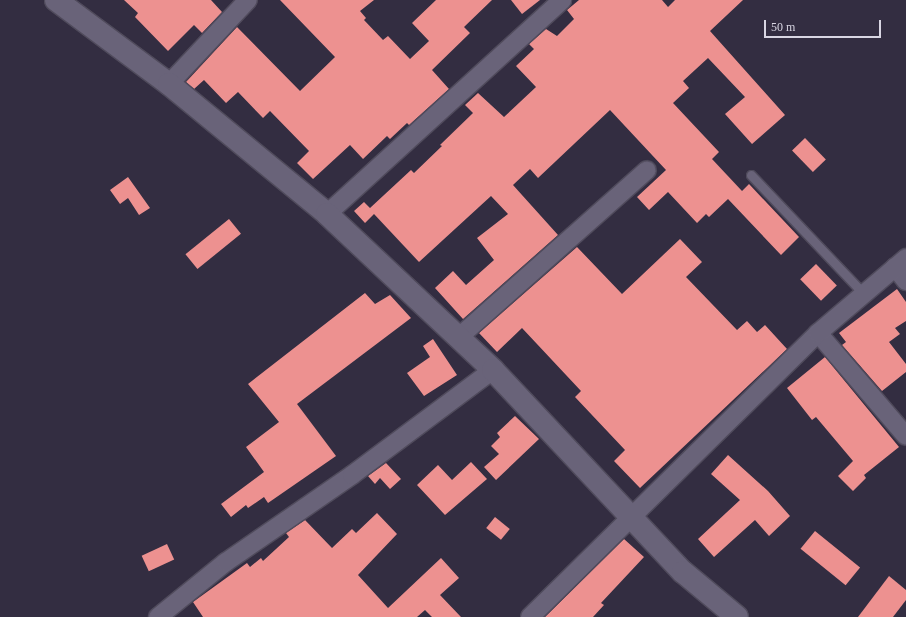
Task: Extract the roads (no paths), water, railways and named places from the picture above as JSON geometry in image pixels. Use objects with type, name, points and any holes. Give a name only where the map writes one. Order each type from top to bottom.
[{"type":"street","points":[[56,0],[168,84],[327,214],[493,370],[683,572],[737,617]]},
{"type":"street","points":[[168,84],[248,0]]},
{"type":"street","points":[[327,214],[562,0]]},
{"type":"street","points":[[458,337],[646,170]]},
{"type":"street","points":[[530,617],[633,518],[818,333],[864,293],[902,269]]},
{"type":"street","points":[[818,333],[906,436]]},
{"type":"street","points":[[158,617],[226,562],[352,475],[493,370]]},
{"type":"lane","points":[[751,175],[864,293]]}]
